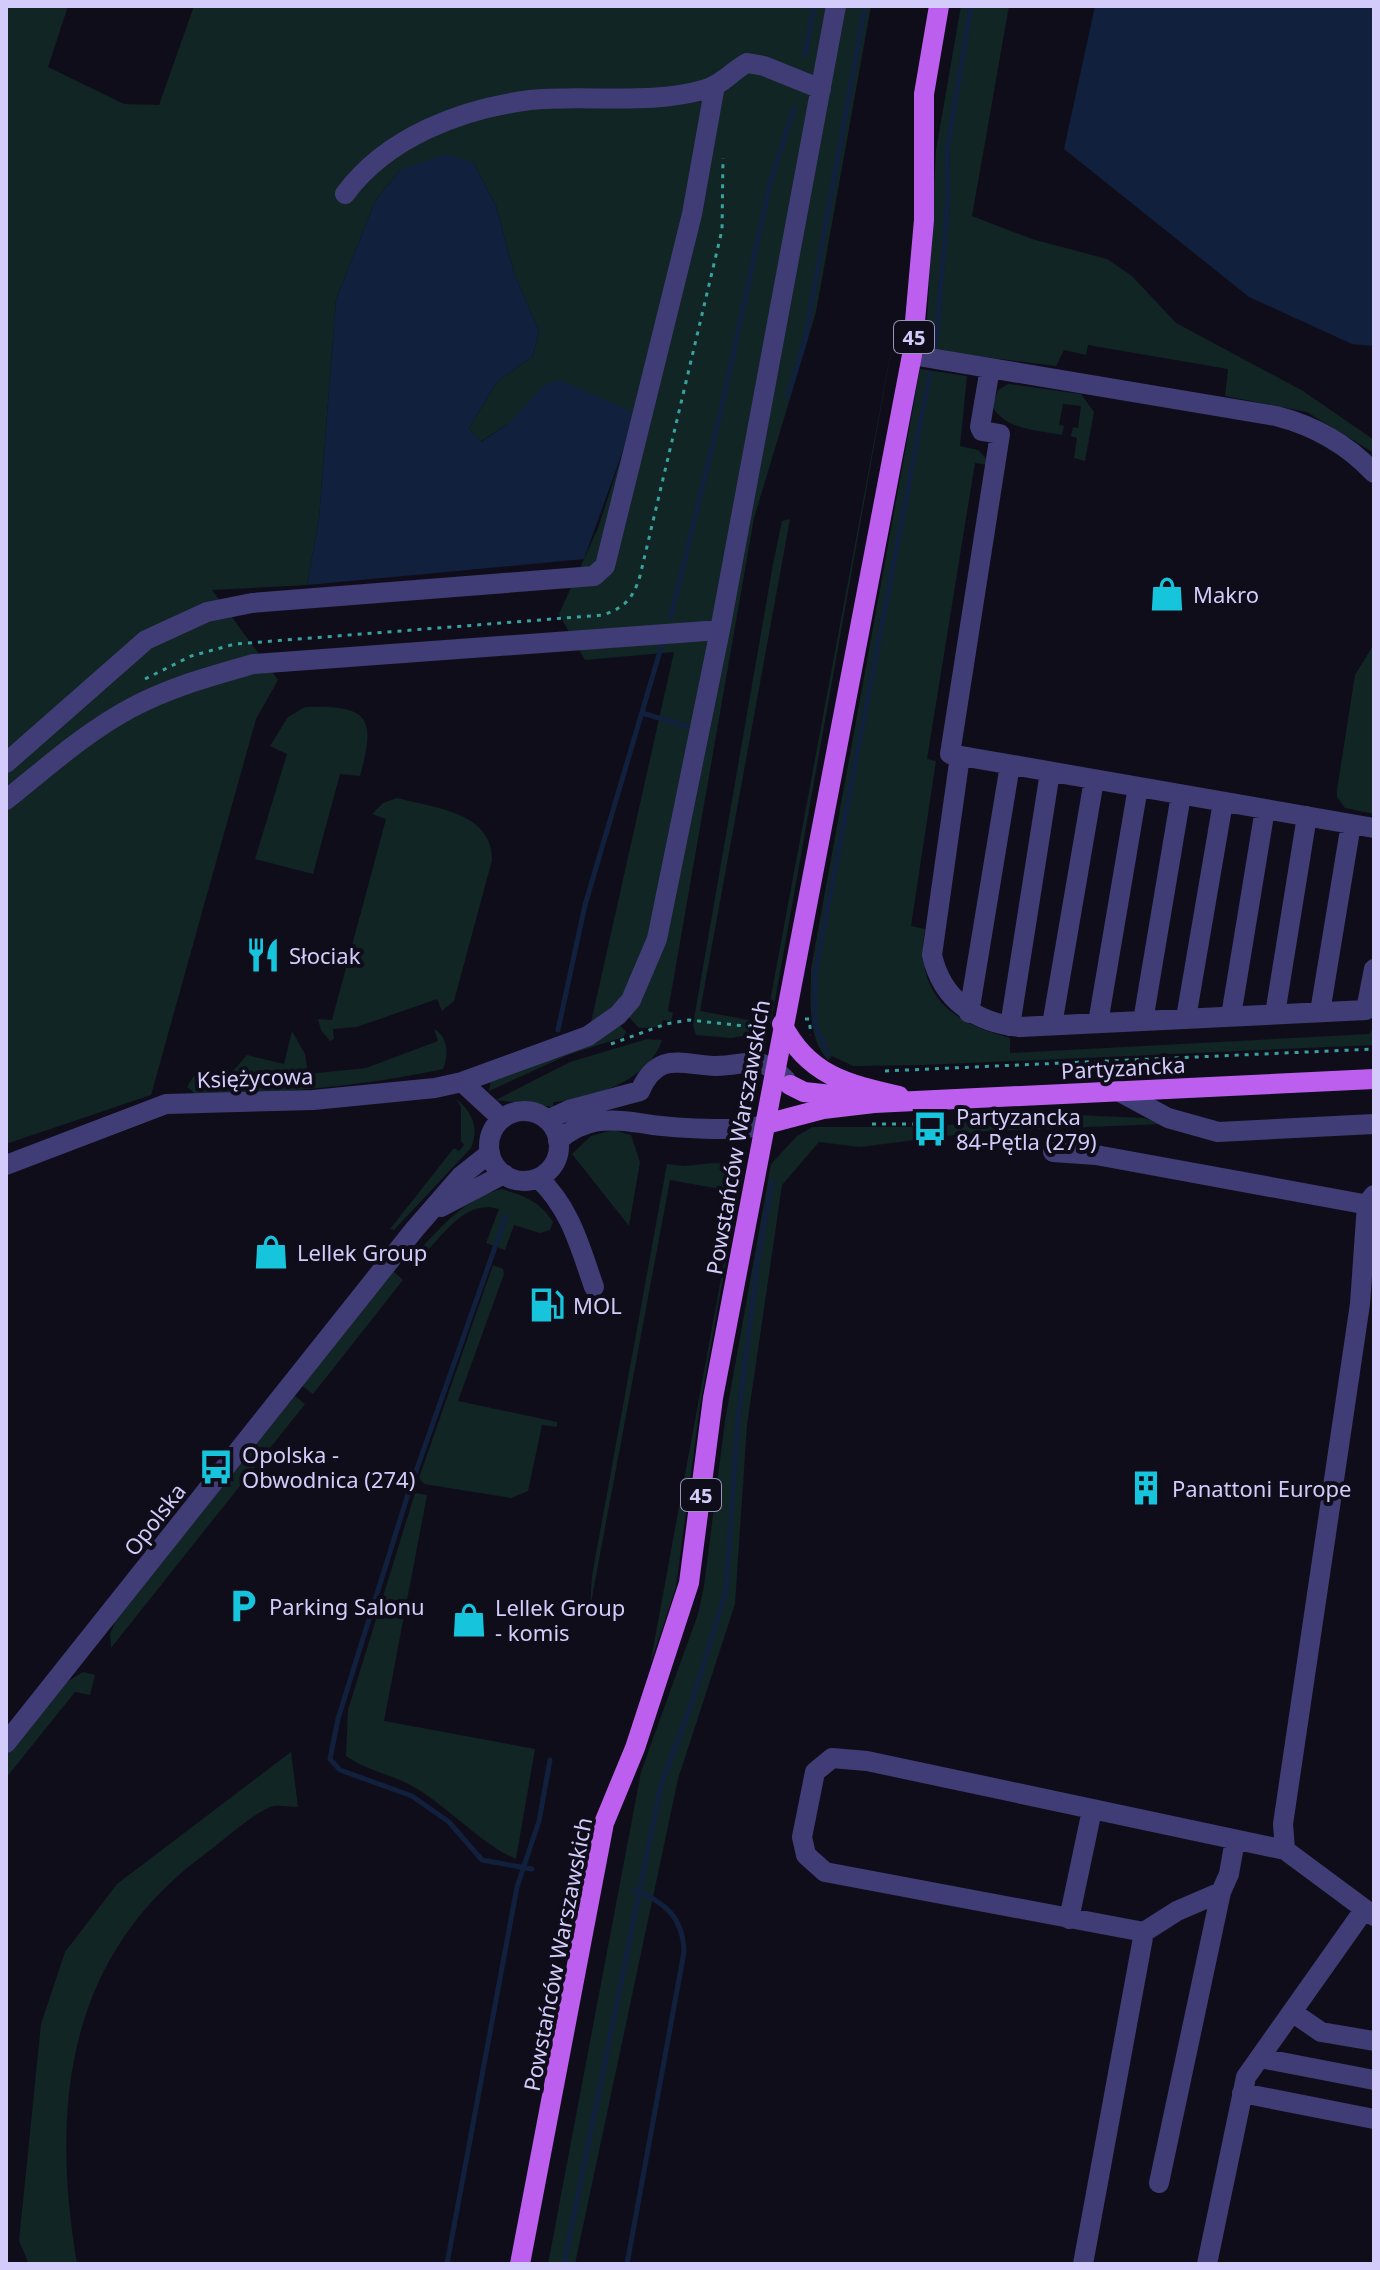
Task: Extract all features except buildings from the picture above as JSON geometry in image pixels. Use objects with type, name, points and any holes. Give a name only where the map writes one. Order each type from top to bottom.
[{"type":"main road","name":"Powstańców Warszawskich","points":[[520,2264],[604,1823],[635,1748],[689,1583],[713,1398],[766,1124],[783,1078],[782,1022],[912,355],[924,220],[924,94],[939,6]]},
{"type":"main road","points":[[782,1022],[818,1069],[853,1084],[923,1102]]},
{"type":"main road","name":"Partyzancka","points":[[783,1078],[804,1092],[874,1103]]},
{"type":"main road","name":"Partyzancka","points":[[766,1124],[812,1111],[874,1103],[1374,1079]]},
{"type":"street","name":"Księżycowa","points":[[6,1165],[166,1104],[313,1100],[435,1088],[462,1082],[588,1036],[618,1015],[631,1000],[657,939],[720,630],[836,6]]},
{"type":"street","points":[[345,194],[365,167],[389,149],[444,122],[530,100],[630,98],[688,93],[715,85],[747,63],[764,66],[821,89]]},
{"type":"street","points":[[6,763],[146,640],[207,612],[252,603],[594,576],[605,566],[692,214],[715,85]]},
{"type":"street","points":[[912,355],[1276,416],[1324,433],[1350,450],[1374,473]]},
{"type":"street","points":[[990,368],[980,427],[982,431],[1000,434],[950,754],[1374,828]]},
{"type":"street","points":[[6,800],[108,722],[134,707],[186,683],[253,664],[720,630]]},
{"type":"street","points":[[960,756],[932,955],[938,977],[969,1013],[1010,1026],[1366,1010],[1374,969]]},
{"type":"street","points":[[969,1013],[1010,765]]},
{"type":"street","points":[[1010,1026],[1050,772]]},
{"type":"street","points":[[1052,1025],[1094,780]]},
{"type":"street","points":[[1098,1023],[1138,787]]},
{"type":"street","points":[[1143,1021],[1181,795]]},
{"type":"street","points":[[1186,1018],[1223,802]]},
{"type":"street","points":[[1231,1016],[1265,809]]},
{"type":"street","points":[[1275,1014],[1307,816]]},
{"type":"street","points":[[1320,1012],[1351,824]]},
{"type":"street","points":[[547,1120],[569,1110],[640,1091],[652,1074],[673,1061],[718,1066],[757,1062],[783,1078]]},
{"type":"street","points":[[462,1082],[502,1119]]},
{"type":"street","points":[[1118,1091],[1168,1118],[1218,1132],[1374,1124]]},
{"type":"street","points":[[529,1112],[547,1120],[558,1141],[556,1159],[538,1178],[520,1181],[504,1174],[490,1153],[491,1135],[502,1119],[529,1112]]},
{"type":"street","points":[[558,1141],[572,1130],[602,1119],[738,1129],[766,1124]]},
{"type":"street","points":[[1053,1152],[1096,1155],[1372,1202],[1360,1304],[1283,1824],[1285,1850]]},
{"type":"street","name":"Opolska","points":[[6,1743],[430,1213],[461,1176],[490,1153]]},
{"type":"street","name":"Opolska","points":[[430,1213],[504,1174]]},
{"type":"street","points":[[538,1178],[558,1199],[573,1225],[594,1287]]},
{"type":"street","points":[[1207,2264],[1246,2077],[1369,1913],[1285,1850],[867,1761],[832,1758],[815,1772],[802,1837],[806,1855],[825,1872],[1144,1932],[1177,1911],[1221,1892]]},
{"type":"street","points":[[1069,1919],[1092,1810]]},
{"type":"street","points":[[1159,2183],[1221,1892],[1229,1874],[1235,1840]]},
{"type":"street","points":[[1083,2264],[1144,1932]]},
{"type":"street","points":[[1292,2012],[1321,2032],[1374,2041]]},
{"type":"street","points":[[1260,2058],[1374,2080]]},
{"type":"street","points":[[1242,2093],[1374,2119]]},
{"type":"path","points":[[140,681],[191,656],[235,644],[603,615],[621,609],[633,597],[640,576],[722,230],[723,155]]},
{"type":"path","points":[[706,1021],[770,1028],[782,1022],[809,1019],[812,1041]]},
{"type":"path","points":[[883,1072],[1374,1049]]},
{"type":"green space","points":[[6,6],[68,6],[48,67],[124,104],[159,105],[194,6],[828,6],[720,630],[646,971],[588,1036],[674,652],[585,660],[559,614],[598,528],[634,418],[509,423],[480,442],[469,428],[497,382],[533,356],[539,331],[514,273],[496,206],[473,162],[400,170],[375,201],[336,300],[319,519],[307,585],[212,590],[278,680],[256,719],[151,1095],[6,1144]]},
{"type":"green space","points":[[841,6],[871,6],[816,312],[754,518],[668,1011],[673,1013],[671,1021],[663,1020],[661,1027],[639,1028],[627,1015],[653,967]]},
{"type":"green space","points":[[961,6],[1009,6],[972,216],[1032,239],[1107,259],[1132,276],[1176,323],[1303,391],[1374,440],[1374,453],[1307,412],[1225,396],[1228,369],[1088,345],[1086,355],[1064,350],[1056,366],[937,351],[926,339],[936,150]]},
{"type":"green space","points":[[895,329],[771,1023],[767,1023],[765,1032],[731,1038],[696,1035],[693,1025],[773,564],[782,521],[790,519],[700,1011],[766,1023]]},
{"type":"green space","points":[[920,369],[967,376],[960,446],[978,450],[988,460],[987,465],[975,463],[927,759],[936,761],[911,926],[925,929],[923,952],[926,972],[941,1002],[970,1024],[1010,1038],[1010,1053],[1369,1034],[1374,1027],[1374,1045],[853,1066],[832,1056],[828,1060],[821,1050],[811,1017],[811,969]]},
{"type":"green space","points":[[1008,384],[1081,394],[1094,412],[1085,461],[1074,458],[1077,438],[1071,436],[1073,427],[1078,428],[1081,406],[1063,404],[1059,425],[1064,426],[1062,435],[1022,428],[1005,420],[992,406],[998,390]]},
{"type":"green space","points":[[1374,644],[1374,814],[1345,808],[1337,797],[1337,790],[1355,675]]},
{"type":"green space","points":[[305,707],[327,707],[355,713],[363,719],[367,728],[360,776],[340,774],[313,874],[255,859],[287,754],[270,746],[288,717]]},
{"type":"green space","points":[[397,798],[459,815],[483,831],[490,844],[492,860],[454,1001],[442,1011],[437,999],[357,1027],[333,1029],[334,1039],[330,1041],[321,1030],[318,1019],[332,1020],[386,819],[372,814],[383,803]]},
{"type":"green space","points":[[620,1025],[626,1032],[623,1037],[568,1055],[489,1091],[491,1080]]},
{"type":"green space","points":[[434,1029],[442,1036],[446,1046],[443,1069],[321,1088],[260,1093],[198,1096],[187,1087],[193,1077],[232,1072],[247,1055],[284,1064],[292,1031],[305,1054],[308,1074],[366,1068],[438,1041]]},
{"type":"green space","points":[[647,1039],[662,1040],[645,1066],[632,1077],[601,1092],[553,1102],[553,1107],[496,1100],[570,1062]]},
{"type":"green space","points":[[456,1099],[467,1109],[473,1121],[471,1148],[394,1230],[390,1229],[454,1148],[459,1151],[464,1145],[461,1141],[461,1107]]},
{"type":"green space","points":[[983,1116],[1144,1118],[1163,1124],[987,1131],[860,1147],[819,1142],[782,1185],[747,1425],[735,1604],[678,1779],[575,2264],[548,2264],[641,1772],[698,1614],[704,1586],[725,1421],[771,1164],[797,1136],[812,1127],[921,1127],[922,1132],[937,1131],[938,1126]]},
{"type":"green space","points":[[613,1130],[631,1135],[640,1162],[629,1226],[572,1154],[591,1136]]},
{"type":"green space","points":[[667,1164],[740,1165],[742,1173],[700,1406],[676,1587],[650,1665],[737,1192],[670,1180],[590,1608],[592,1576]]},
{"type":"green space","points":[[502,1189],[524,1197],[543,1209],[553,1222],[550,1230],[540,1233],[514,1225],[505,1250],[486,1243],[499,1209],[488,1207],[468,1212],[459,1218],[428,1250],[424,1245],[469,1204]]},
{"type":"green space","points":[[493,1265],[503,1269],[504,1274],[458,1401],[557,1422],[557,1427],[542,1425],[528,1491],[511,1498],[424,1484],[419,1478]]},
{"type":"green space","points":[[393,1271],[403,1280],[313,1394],[302,1386]]},
{"type":"green space","points":[[295,1396],[305,1404],[111,1648],[110,1634],[116,1620]]},
{"type":"green space","points":[[415,1493],[427,1495],[384,1721],[535,1749],[516,1859],[489,1844],[414,1787],[346,1756],[348,1710]]},
{"type":"green space","points":[[83,1672],[95,1675],[90,1695],[75,1692],[6,1778],[6,1756],[65,1683]]},
{"type":"green space","points":[[291,1752],[298,1807],[267,1808],[161,1891],[125,1936],[98,1984],[80,2035],[69,2089],[66,2146],[77,2264],[29,2264],[19,2241],[41,2024],[65,1952],[117,1884]]},
{"type":"water","points":[[1095,6],[1374,6],[1374,346],[1352,344],[1249,297],[1064,149]]},
{"type":"water","points":[[446,154],[473,162],[496,206],[514,273],[539,331],[533,356],[497,382],[469,428],[481,442],[509,423],[543,386],[560,380],[629,410],[635,417],[584,559],[307,585],[319,519],[336,300],[375,201],[400,170]]},
{"type":"waterway","points":[[805,54],[814,6]]},
{"type":"waterway","points":[[788,395],[805,340],[865,6]]},
{"type":"waterway","points":[[936,344],[948,198],[947,151],[971,6]]},
{"type":"waterway","points":[[671,616],[722,406],[770,183],[794,109]]},
{"type":"waterway","points":[[828,1054],[815,1025],[815,974],[930,373]]},
{"type":"waterway","points":[[558,1030],[585,905],[663,641]]},
{"type":"waterway","points":[[642,713],[686,726]]},
{"type":"waterway","points":[[564,2264],[661,1785],[691,1705],[726,1591],[738,1420],[757,1265],[772,1182]]},
{"type":"waterway","points":[[506,1216],[408,1494],[338,1719],[330,1759],[340,1770],[412,1796],[449,1822],[482,1860],[532,1869]]},
{"type":"waterway","points":[[447,2264],[517,1887],[539,1821],[550,1760]]},
{"type":"waterway","points":[[627,2264],[684,1952],[680,1930],[671,1913],[655,1900],[634,1890]]},
{"type":"place","name":"Makro","points":[[1167,594]]},
{"type":"place","name":"Słociak","points":[[263,955]]},
{"type":"place","name":"Partyzancka 84-Pętla (279)","points":[[930,1129]]},
{"type":"place","name":"Lellek Group","points":[[271,1252]]},
{"type":"place","name":"MOL","points":[[547,1305]]},
{"type":"place","name":"Opolska - Obwodnica (274)","points":[[216,1467]]},
{"type":"place","name":"Panattoni Europe","points":[[1146,1488]]},
{"type":"place","name":"Parking Salonu","points":[[243,1606]]},
{"type":"place","name":"Lellek Group - komis","points":[[469,1620]]}]
